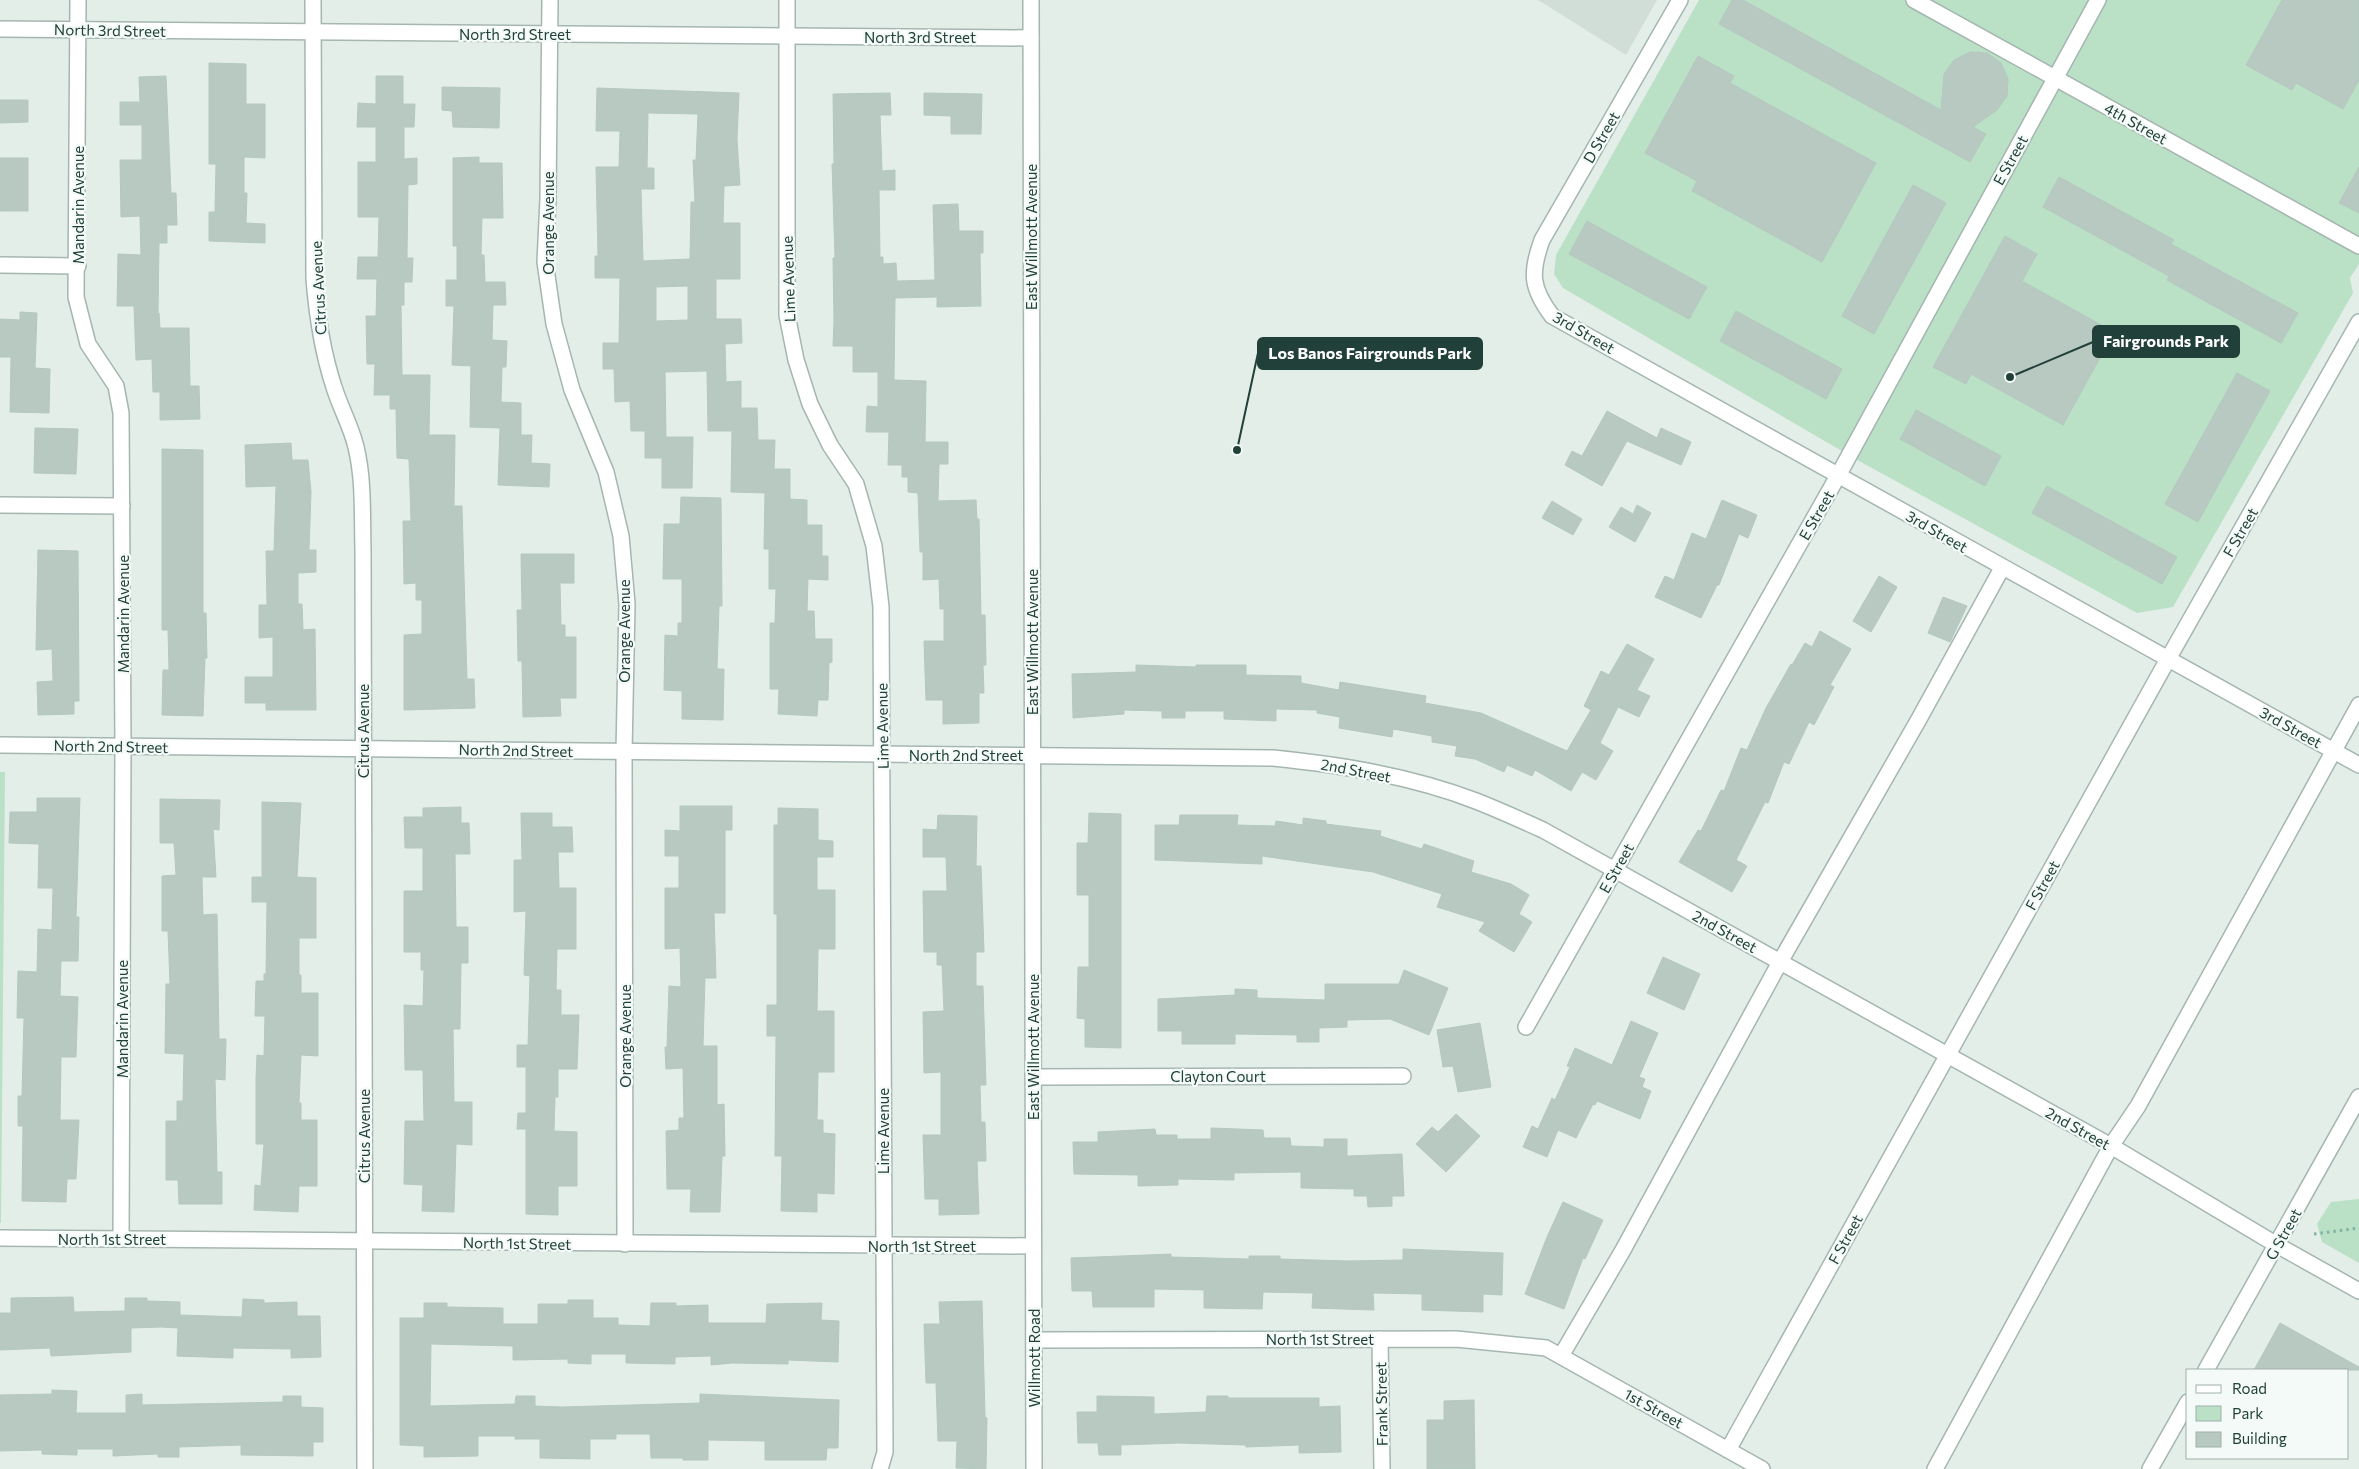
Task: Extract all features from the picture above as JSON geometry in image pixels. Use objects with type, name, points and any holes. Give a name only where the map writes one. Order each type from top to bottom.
[{"type":"street","name":"Mandarin Avenue","points":[[78,0],[78,266],[76,297],[88,344],[116,386],[121,413],[123,746],[121,1239]]},
{"type":"street","name":"Citrus Avenue","points":[[313,0],[314,278],[321,345],[334,388],[350,427],[360,467],[363,550],[365,1469]]},
{"type":"street","name":"Orange Avenue","points":[[550,0],[545,262],[554,324],[572,390],[606,472],[621,536],[627,604],[624,752],[625,1244]]},
{"type":"street","name":"Lime Avenue","points":[[787,0],[787,315],[796,360],[810,404],[830,445],[856,484],[874,546],[881,606],[885,1452],[880,1469]]},
{"type":"street","name":"East Willmott Avenue","points":[[1031,0],[1033,1246]]},
{"type":"street","name":"D Street","points":[[1534,279],[1536,258],[1542,240],[1680,0]]},
{"type":"street","name":"4th Street","points":[[1914,0],[2359,246]]},
{"type":"street","name":"E Street","points":[[1526,1027],[1839,474],[2098,0]]},
{"type":"street","name":"North 3rd Street","points":[[0,29],[1031,38]]},
{"type":"street","points":[[0,265],[78,266]]},
{"type":"street","name":"3rd Street","points":[[1534,279],[1539,299],[1552,316],[2359,765]]},
{"type":"street","name":"F Street","points":[[1728,1450],[1947,1054],[2359,322]]},
{"type":"street","points":[[0,505],[122,506]]},
{"type":"street","points":[[1561,1356],[1632,1233],[1780,962],[1910,736],[2002,568]]},
{"type":"street","points":[[1935,1469],[2111,1146],[2138,1106],[2359,705]]},
{"type":"street","name":"North 2nd Street","points":[[0,745],[1033,756]]},
{"type":"street","name":"2nd Street","points":[[1033,756],[1273,758],[1359,769],[1475,800],[1543,830],[1947,1054],[2111,1146],[2277,1245],[2359,1291]]},
{"type":"street","name":"Clayton Court","points":[[1033,1076],[1403,1076]]},
{"type":"street","name":"G Street","points":[[2207,1369],[2359,1097]]},
{"type":"street","name":"North 1st Street","points":[[0,1238],[1033,1246]]},
{"type":"street","name":"Willmott Road","points":[[1033,1246],[1034,1469]]},
{"type":"street","name":"Frank Street","points":[[1380,1339],[1382,1469]]},
{"type":"street","name":"North 1st Street","points":[[1034,1340],[1456,1340],[1546,1348]]},
{"type":"street","name":"1st Street","points":[[1546,1348],[1762,1469]]},
{"type":"street","points":[[2150,1469],[2186,1406]]},
{"type":"path","points":[[2314,1234],[2359,1228]]},
{"type":"shaded area","points":[[1538,0],[1657,0],[1626,55]]},
{"type":"green space","points":[[1699,0],[2359,0],[2359,264],[2350,278],[2353,293],[2173,607],[2137,613],[1859,461],[1563,288],[1554,274],[1556,255]]},
{"type":"green space","points":[[0,772],[5,772],[1,1223],[0,1223]]},
{"type":"green space","points":[[2359,1199],[2359,1263],[2322,1242],[2317,1224],[2331,1202]]},
{"type":"building","points":[[1732,0],[1743,0],[1941,110],[1944,74],[1954,60],[1970,52],[1987,53],[2001,63],[2008,79],[2007,96],[1997,110],[1973,127],[1986,134],[1970,162],[1719,24]]},
{"type":"building","points":[[2282,0],[2359,0],[2359,80],[2343,109],[2296,83],[2292,90],[2246,65]]},
{"type":"building","points":[[1698,56],[1734,76],[1730,83],[1876,163],[1822,262],[1692,191],[1697,181],[1645,153]]},
{"type":"building","points":[[209,63],[246,64],[246,104],[265,104],[265,158],[244,157],[244,193],[247,193],[246,223],[265,224],[265,243],[209,241],[209,212],[215,212],[216,164],[209,164]]},
{"type":"building","points":[[166,76],[171,193],[176,193],[177,225],[167,225],[167,243],[159,243],[158,313],[160,328],[189,328],[190,386],[199,386],[200,419],[160,420],[160,392],[153,392],[152,359],[136,360],[134,306],[117,306],[118,254],[141,255],[140,216],[121,217],[120,160],[142,160],[142,125],[120,125],[120,102],[140,102],[139,77]]},
{"type":"building","points":[[376,76],[403,76],[403,104],[415,104],[414,127],[404,127],[404,159],[417,158],[417,184],[408,185],[407,258],[413,258],[412,282],[404,282],[404,305],[401,305],[402,375],[430,375],[429,435],[455,435],[454,506],[462,506],[467,679],[474,679],[475,708],[404,710],[404,635],[422,634],[422,600],[416,600],[416,583],[404,584],[403,521],[411,521],[409,459],[397,458],[396,409],[390,409],[390,395],[374,395],[375,364],[367,364],[366,316],[376,316],[377,279],[357,279],[358,257],[378,257],[379,217],[358,217],[358,162],[376,162],[376,127],[357,127],[358,103],[376,104]]},
{"type":"building","points":[[442,87],[500,88],[499,128],[453,127],[452,111],[442,110]]},
{"type":"building","points":[[597,88],[739,93],[737,139],[740,185],[724,186],[723,223],[740,223],[740,279],[716,279],[716,319],[741,319],[742,343],[725,344],[726,382],[741,381],[741,408],[757,408],[758,440],[775,440],[774,469],[790,469],[790,499],[807,500],[807,525],[822,525],[822,556],[828,556],[828,580],[808,579],[807,611],[814,611],[815,639],[832,639],[832,662],[829,663],[828,700],[818,700],[817,716],[778,714],[779,689],[770,689],[770,623],[775,623],[776,589],[769,589],[769,549],[764,549],[765,493],[731,492],[732,431],[708,431],[707,371],[665,372],[666,437],[693,437],[692,488],[662,488],[662,458],[645,458],[645,431],[631,431],[630,401],[615,402],[614,369],[603,369],[603,343],[619,343],[620,278],[595,278],[595,256],[598,256],[596,167],[619,167],[620,131],[596,131]],"holes":[[[648,113],[698,114],[696,160],[693,160],[695,202],[691,202],[690,259],[643,261],[641,189],[654,189],[654,168],[647,168]],[[688,286],[688,320],[656,321],[656,287]]]},
{"type":"building","points":[[890,93],[891,115],[880,115],[882,171],[895,170],[895,190],[879,190],[880,257],[883,257],[883,264],[896,263],[897,281],[935,280],[933,205],[958,204],[959,231],[983,231],[983,253],[980,253],[981,306],[937,307],[937,297],[895,298],[894,380],[926,381],[925,442],[948,442],[948,464],[939,464],[938,501],[976,500],[977,519],[979,519],[981,615],[985,615],[986,665],[983,665],[984,693],[979,693],[979,723],[943,724],[943,700],[926,700],[924,641],[944,641],[944,609],[940,609],[939,579],[923,580],[923,552],[920,552],[918,493],[908,492],[908,477],[902,477],[902,465],[888,465],[889,432],[866,432],[867,406],[878,407],[878,372],[853,372],[853,346],[833,346],[833,258],[835,258],[832,164],[834,164],[833,94]]},
{"type":"building","points":[[924,93],[982,94],[981,134],[951,134],[951,116],[924,115]]},
{"type":"building","points":[[0,100],[28,100],[28,122],[0,123]]},
{"type":"building","points":[[479,157],[479,163],[502,163],[503,218],[482,218],[481,255],[484,255],[485,282],[505,282],[506,305],[493,305],[492,340],[507,341],[506,367],[502,367],[501,402],[521,403],[521,435],[532,435],[531,463],[550,464],[549,487],[498,485],[500,428],[470,427],[471,366],[452,365],[454,306],[446,306],[446,280],[457,280],[457,246],[453,246],[453,158]]},
{"type":"building","points":[[0,158],[28,158],[28,211],[0,211]]},
{"type":"building","points":[[2359,167],[2359,213],[2339,203]]},
{"type":"building","points":[[2059,177],[2174,240],[2171,244],[2298,313],[2281,343],[2167,280],[2169,276],[2043,207]]},
{"type":"building","points":[[1913,185],[1946,203],[1874,334],[1842,316]]},
{"type":"building","points":[[1587,221],[1707,287],[1689,319],[1569,254]]},
{"type":"building","points":[[2005,236],[2037,254],[2022,281],[2114,332],[2063,425],[1971,374],[1966,384],[1933,367]]},
{"type":"building","points":[[1736,311],[1842,369],[1826,399],[1720,341]]},
{"type":"building","points":[[20,312],[37,313],[35,368],[50,369],[49,413],[10,412],[11,357],[0,357],[0,319],[20,320]]},
{"type":"building","points":[[2237,373],[2270,391],[2198,522],[2165,504]]},
{"type":"building","points":[[1916,410],[2001,456],[1985,486],[1900,439]]},
{"type":"building","points":[[1607,411],[1657,438],[1661,428],[1691,442],[1681,465],[1627,441],[1602,486],[1565,465],[1572,451],[1582,456]]},
{"type":"building","points":[[35,428],[78,429],[76,474],[34,473]]},
{"type":"building","points":[[291,443],[292,460],[308,460],[311,492],[309,550],[316,550],[316,572],[298,573],[298,604],[302,604],[303,630],[315,629],[316,710],[266,710],[266,703],[245,703],[245,677],[273,677],[273,637],[259,638],[259,605],[267,605],[266,551],[274,551],[276,486],[246,487],[245,445]]},
{"type":"building","points":[[162,449],[203,450],[203,613],[206,613],[207,658],[205,658],[203,716],[162,715],[163,670],[169,670],[168,630],[162,630]]},
{"type":"building","points":[[2047,486],[2177,557],[2162,584],[2032,513]]},
{"type":"building","points":[[681,497],[721,498],[722,606],[719,606],[717,669],[724,669],[723,720],[682,719],[682,691],[664,690],[665,635],[678,636],[678,623],[682,623],[682,579],[663,579],[664,524],[680,524]]},
{"type":"building","points":[[1722,500],[1757,515],[1748,538],[1739,534],[1719,585],[1717,585],[1701,618],[1655,597],[1665,576],[1674,580],[1692,533],[1706,539]]},
{"type":"building","points":[[1552,501],[1582,519],[1573,535],[1542,518]]},
{"type":"building","points":[[1637,505],[1651,513],[1635,542],[1609,527],[1621,507],[1633,514]]},
{"type":"building","points":[[38,550],[78,551],[79,701],[74,701],[74,714],[38,715],[37,682],[53,681],[52,649],[36,650]]},
{"type":"building","points":[[521,554],[574,554],[574,583],[560,583],[561,625],[565,625],[565,637],[576,637],[576,698],[560,698],[561,716],[523,717],[522,661],[518,661],[517,610],[522,610]]},
{"type":"building","points":[[1879,576],[1897,587],[1871,632],[1853,621]]},
{"type":"building","points":[[1943,597],[1967,606],[1950,642],[1928,633]]},
{"type":"building","points":[[1820,631],[1851,649],[1830,685],[1834,687],[1814,725],[1809,722],[1789,764],[1784,762],[1768,803],[1765,802],[1736,860],[1747,866],[1732,892],[1679,862],[1698,830],[1701,831],[1721,790],[1724,791],[1741,748],[1747,750],[1766,708],[1791,664],[1805,643],[1812,647]]},
{"type":"building","points":[[1627,644],[1654,659],[1637,690],[1650,696],[1639,717],[1618,707],[1600,743],[1613,751],[1596,780],[1582,772],[1571,791],[1535,770],[1532,776],[1507,765],[1504,772],[1475,759],[1455,756],[1457,746],[1432,742],[1432,736],[1393,729],[1392,737],[1339,728],[1340,717],[1317,713],[1317,710],[1276,709],[1276,721],[1224,719],[1224,711],[1185,711],[1185,718],[1162,718],[1162,711],[1124,710],[1124,714],[1073,718],[1072,674],[1136,672],[1136,665],[1196,667],[1196,665],[1246,665],[1246,675],[1301,676],[1301,683],[1339,690],[1340,682],[1426,696],[1425,703],[1481,713],[1567,751],[1591,710],[1584,706],[1601,671],[1609,675]]},
{"type":"building","points":[[37,798],[80,798],[76,917],[79,917],[78,961],[61,961],[60,996],[78,997],[76,1057],[61,1057],[60,1120],[79,1120],[76,1179],[67,1179],[66,1202],[22,1201],[23,1126],[18,1126],[18,1096],[22,1096],[24,1018],[17,1018],[18,971],[37,972],[38,929],[52,930],[53,888],[38,888],[39,844],[9,843],[10,812],[37,812]]},
{"type":"building","points":[[160,799],[220,800],[219,830],[213,829],[216,877],[202,877],[203,915],[217,914],[219,1039],[226,1039],[225,1080],[215,1079],[217,1172],[222,1172],[222,1204],[179,1204],[178,1180],[166,1180],[166,1121],[177,1121],[177,1101],[183,1101],[184,1054],[165,1053],[166,984],[170,984],[168,931],[162,931],[162,876],[176,875],[174,843],[160,843]]},
{"type":"building","points":[[262,802],[301,803],[297,877],[316,878],[316,938],[299,938],[299,975],[301,975],[301,993],[318,993],[318,1056],[301,1055],[299,1103],[301,1103],[301,1120],[317,1120],[317,1186],[299,1186],[298,1212],[254,1210],[255,1185],[261,1186],[264,1144],[256,1144],[256,1079],[257,1055],[264,1056],[265,1016],[255,1016],[256,981],[264,981],[264,974],[266,974],[267,902],[252,902],[252,877],[262,877]]},
{"type":"building","points":[[680,806],[732,806],[732,830],[725,830],[725,913],[714,913],[716,978],[705,978],[703,1046],[717,1046],[717,1105],[724,1104],[725,1156],[722,1156],[720,1212],[690,1212],[691,1189],[667,1189],[666,1131],[679,1130],[679,1118],[684,1118],[683,1068],[666,1069],[665,1047],[667,1047],[669,986],[681,987],[680,948],[665,949],[665,888],[679,888],[679,856],[665,856],[665,830],[680,831]]},
{"type":"building","points":[[461,807],[461,823],[469,823],[470,854],[455,854],[456,927],[468,927],[468,963],[461,963],[460,1029],[453,1029],[454,1102],[472,1102],[472,1145],[456,1144],[454,1212],[422,1211],[423,1185],[404,1184],[405,1121],[424,1121],[423,1070],[405,1070],[404,1005],[423,1006],[424,970],[421,970],[421,952],[404,952],[404,891],[423,891],[423,848],[405,848],[404,817],[423,817],[423,808]]},
{"type":"building","points":[[778,808],[818,809],[818,840],[833,841],[833,857],[817,857],[817,890],[835,890],[835,949],[818,949],[817,1011],[834,1011],[834,1072],[818,1072],[817,1120],[823,1120],[823,1133],[835,1134],[834,1194],[817,1193],[817,1212],[781,1211],[782,1156],[775,1156],[776,1036],[767,1036],[767,1005],[777,1005],[777,914],[774,914],[774,825],[778,825]]},
{"type":"building","points":[[521,813],[552,813],[552,827],[572,827],[573,852],[558,852],[559,888],[576,888],[576,949],[557,949],[556,990],[561,990],[561,1015],[579,1015],[577,1069],[558,1069],[558,1097],[555,1097],[554,1131],[577,1132],[577,1186],[558,1186],[558,1215],[526,1214],[526,1129],[517,1129],[518,1113],[526,1113],[526,1067],[517,1067],[517,1045],[528,1045],[530,976],[524,975],[526,911],[514,912],[514,860],[522,860]]},
{"type":"building","points":[[1089,813],[1121,814],[1121,1048],[1085,1047],[1085,1019],[1077,1018],[1078,967],[1089,967],[1089,895],[1077,895],[1077,843],[1088,843]]},
{"type":"building","points":[[938,815],[977,816],[976,866],[981,866],[984,952],[976,952],[976,986],[983,986],[986,1085],[980,1085],[981,1122],[985,1122],[986,1161],[977,1161],[979,1214],[939,1215],[939,1199],[925,1199],[923,1135],[941,1135],[941,1072],[924,1073],[923,1012],[944,1011],[942,965],[937,965],[937,952],[924,952],[923,891],[947,891],[946,857],[923,857],[923,829],[937,830]]},
{"type":"building","points":[[1180,815],[1238,815],[1237,825],[1275,826],[1276,821],[1303,825],[1303,818],[1326,821],[1326,824],[1381,831],[1380,836],[1422,849],[1424,844],[1474,861],[1471,872],[1511,884],[1529,895],[1519,914],[1532,922],[1514,952],[1479,931],[1485,922],[1437,907],[1442,894],[1373,872],[1262,856],[1262,864],[1155,860],[1155,825],[1179,825]]},
{"type":"building","points":[[1663,957],[1700,974],[1684,1010],[1647,993]]},
{"type":"building","points":[[1404,970],[1448,988],[1429,1035],[1390,1019],[1347,1020],[1347,1027],[1319,1028],[1319,1042],[1297,1042],[1297,1035],[1235,1034],[1235,1044],[1182,1044],[1182,1031],[1158,1031],[1158,999],[1235,995],[1235,989],[1257,990],[1257,998],[1325,1000],[1325,984],[1399,984]]},
{"type":"building","points":[[1631,1021],[1658,1033],[1639,1077],[1645,1079],[1642,1087],[1651,1091],[1640,1119],[1597,1101],[1595,1105],[1593,1104],[1576,1138],[1558,1130],[1547,1157],[1523,1147],[1532,1126],[1538,1129],[1552,1098],[1555,1100],[1570,1067],[1567,1066],[1575,1048],[1612,1065]]},
{"type":"building","points":[[1480,1023],[1491,1087],[1458,1092],[1453,1066],[1443,1067],[1437,1030]]},
{"type":"building","points":[[1456,1114],[1480,1136],[1446,1172],[1416,1144],[1432,1127],[1438,1132]]},
{"type":"building","points":[[1211,1128],[1263,1130],[1264,1138],[1290,1138],[1291,1146],[1324,1147],[1324,1139],[1347,1139],[1347,1156],[1402,1154],[1404,1196],[1392,1196],[1392,1206],[1368,1207],[1367,1196],[1354,1196],[1354,1189],[1301,1188],[1301,1172],[1234,1173],[1234,1180],[1178,1179],[1178,1185],[1138,1186],[1138,1175],[1074,1174],[1073,1142],[1098,1142],[1098,1132],[1155,1129],[1156,1135],[1177,1135],[1177,1139],[1211,1139]]},
{"type":"building","points":[[1563,1202],[1603,1220],[1585,1259],[1583,1258],[1564,1309],[1525,1294]]},
{"type":"building","points":[[1403,1249],[1503,1253],[1502,1295],[1483,1294],[1483,1312],[1422,1310],[1422,1294],[1373,1293],[1374,1310],[1312,1308],[1313,1293],[1263,1292],[1262,1309],[1204,1308],[1204,1290],[1154,1289],[1154,1307],[1093,1307],[1092,1291],[1072,1291],[1071,1258],[1171,1254],[1171,1257],[1249,1259],[1249,1256],[1280,1256],[1280,1259],[1403,1260]]},
{"type":"building","points":[[73,1297],[74,1312],[125,1311],[125,1298],[147,1298],[147,1301],[180,1302],[180,1315],[242,1317],[243,1299],[264,1300],[264,1303],[297,1302],[297,1316],[320,1316],[321,1357],[291,1358],[291,1349],[233,1348],[233,1358],[177,1356],[178,1328],[161,1327],[131,1328],[131,1352],[51,1356],[50,1348],[0,1350],[0,1313],[11,1313],[11,1298]]},
{"type":"building","points":[[568,1300],[593,1300],[593,1318],[618,1318],[618,1325],[650,1326],[651,1303],[676,1303],[676,1306],[708,1305],[708,1323],[766,1323],[767,1304],[822,1303],[821,1320],[839,1321],[838,1362],[788,1360],[788,1364],[732,1363],[711,1365],[711,1356],[675,1357],[675,1364],[626,1363],[626,1354],[591,1354],[591,1364],[568,1363],[568,1359],[513,1360],[513,1346],[431,1344],[430,1406],[515,1404],[516,1396],[535,1396],[535,1406],[562,1407],[700,1403],[700,1394],[839,1400],[838,1448],[827,1448],[826,1460],[765,1460],[765,1441],[708,1440],[708,1460],[683,1460],[683,1458],[651,1458],[650,1434],[616,1434],[616,1439],[590,1439],[590,1459],[540,1458],[540,1439],[515,1439],[515,1436],[478,1436],[478,1456],[424,1457],[424,1446],[400,1445],[400,1318],[424,1318],[424,1303],[447,1303],[447,1307],[503,1308],[503,1324],[538,1324],[538,1304],[568,1304]]},
{"type":"building","points":[[982,1301],[985,1417],[987,1418],[986,1469],[956,1468],[957,1441],[938,1441],[936,1383],[926,1383],[924,1324],[940,1324],[939,1302]]},
{"type":"building","points":[[2280,1323],[2359,1367],[2359,1370],[2255,1369]]},
{"type":"building","points":[[52,1390],[77,1391],[76,1413],[126,1413],[126,1395],[142,1394],[142,1405],[283,1402],[283,1396],[301,1396],[301,1407],[323,1408],[323,1442],[313,1442],[313,1456],[241,1455],[241,1445],[179,1447],[179,1457],[158,1457],[158,1454],[113,1456],[113,1449],[77,1449],[77,1455],[42,1454],[42,1450],[0,1451],[0,1395],[52,1394]]},
{"type":"building","points":[[1097,1396],[1154,1397],[1154,1414],[1206,1412],[1207,1396],[1228,1396],[1228,1398],[1319,1398],[1319,1407],[1340,1406],[1341,1452],[1299,1453],[1299,1445],[1246,1447],[1246,1445],[1178,1443],[1121,1445],[1121,1455],[1099,1455],[1098,1443],[1078,1443],[1077,1412],[1097,1412]]},
{"type":"building","points":[[1474,1400],[1475,1469],[1427,1469],[1427,1420],[1444,1420],[1444,1401]]},
{"type":"place","name":"Fairgrounds Park","points":[[2010,377]]},
{"type":"place","name":"Los Banos Fairgrounds Park","points":[[1237,450]]}]
